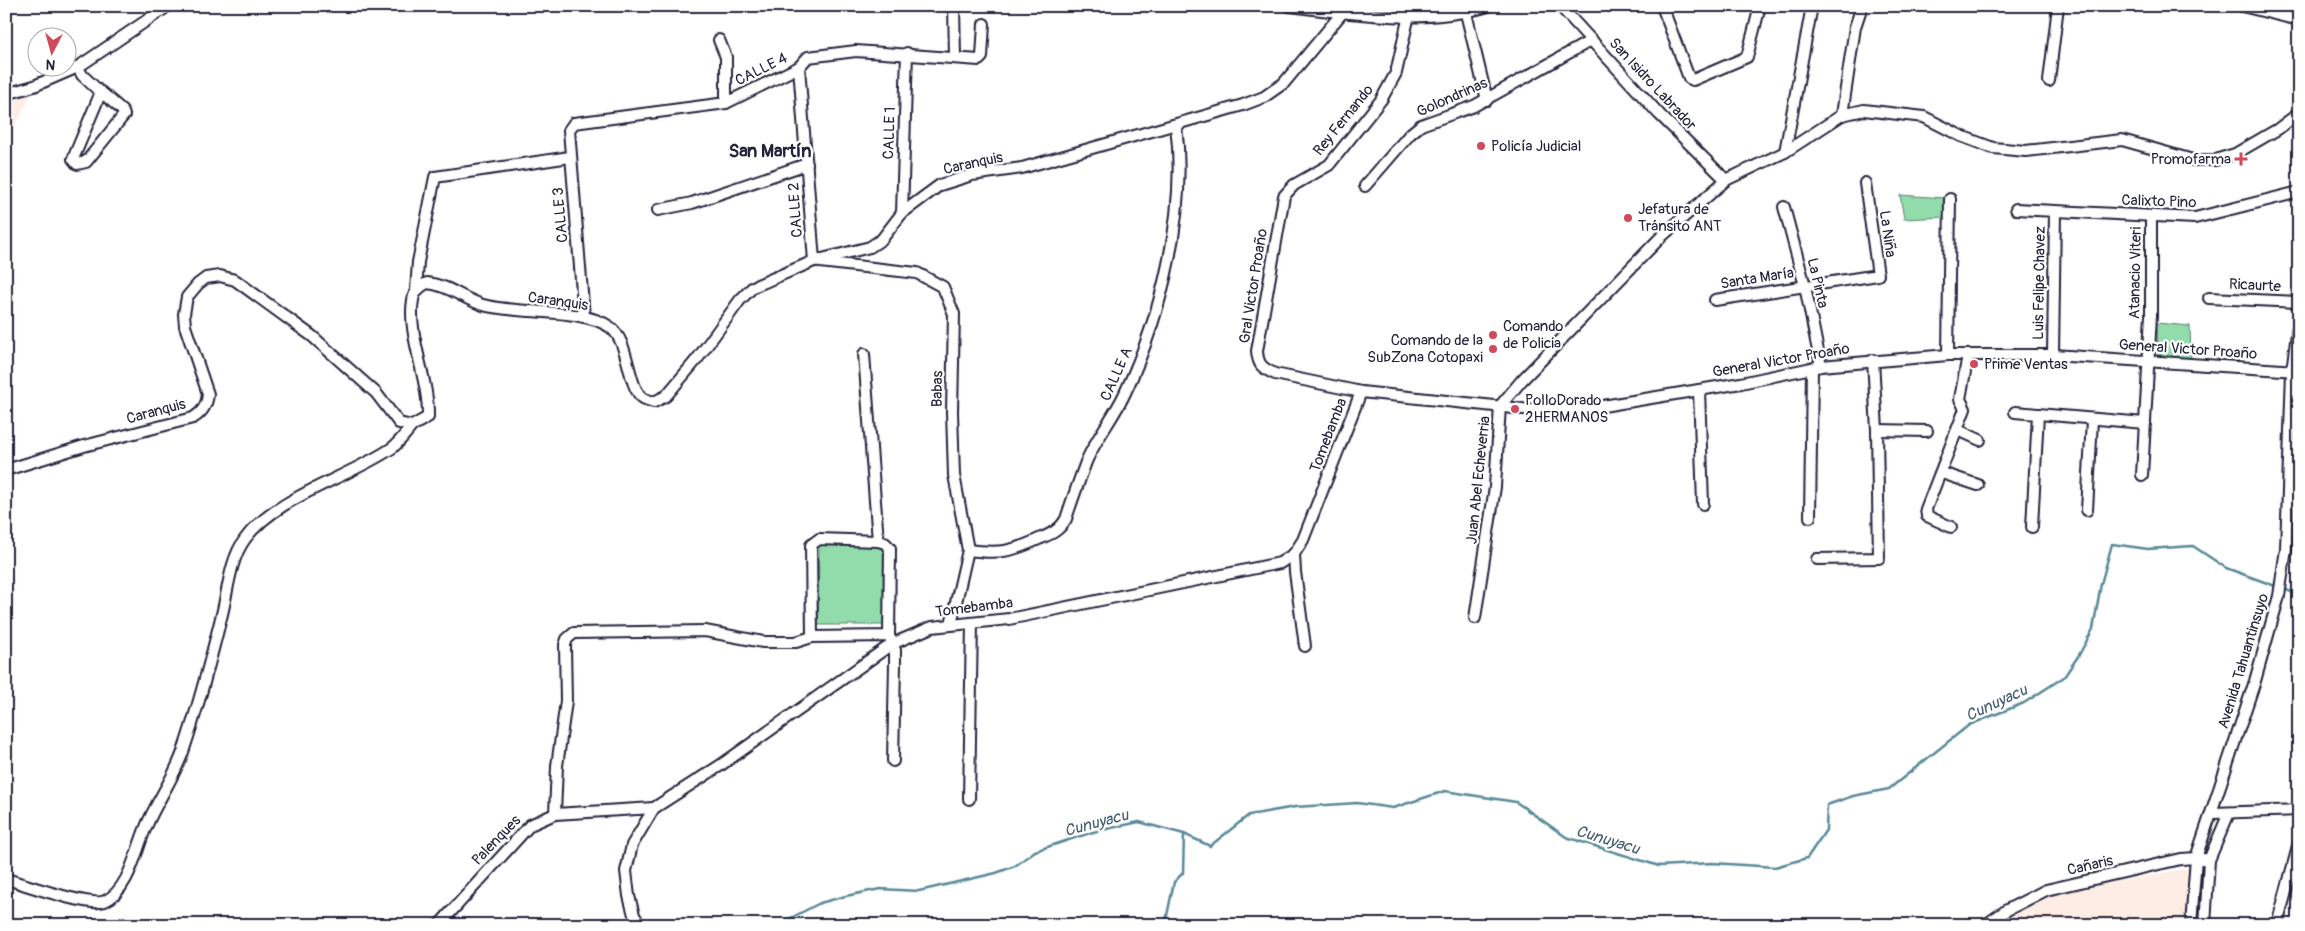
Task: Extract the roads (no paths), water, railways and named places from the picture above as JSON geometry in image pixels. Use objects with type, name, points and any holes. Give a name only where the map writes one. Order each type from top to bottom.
[{"type":"street","points":[[101,92],[74,159],[77,164],[86,162],[124,117],[122,110],[101,92],[85,79],[78,67],[168,6]]},
{"type":"street","points":[[954,6],[955,57]]},
{"type":"street","points":[[1289,6],[1342,13],[1409,16],[1422,10],[1466,13],[1488,6]]},
{"type":"street","name":"San Isidro Labrador","points":[[1560,6],[1659,114],[1726,180]]},
{"type":"street","points":[[1662,6],[1689,78],[1692,80],[1747,57],[1760,6]]},
{"type":"street","points":[[1785,152],[1812,6]]},
{"type":"street","points":[[1862,6],[1855,28],[1842,115],[1864,110],[1924,117],[1961,136],[1992,148],[2026,151],[2122,140],[2192,160],[2215,160],[2235,154],[2299,113]]},
{"type":"street","points":[[2049,81],[2058,6]]},
{"type":"street","points":[[2242,6],[2299,20]]},
{"type":"street","name":"Caranquis","points":[[416,291],[427,283],[437,284],[483,305],[584,317],[608,326],[614,331],[624,351],[637,389],[643,398],[654,402],[666,396],[686,374],[746,293],[753,287],[814,261],[870,247],[882,239],[902,213],[940,185],[955,180],[1022,168],[1264,97],[1284,83],[1342,13]]},
{"type":"street","points":[[1466,13],[1486,100]]},
{"type":"street","name":"Rey Fernando","points":[[1284,196],[1294,185],[1329,165],[1381,100],[1396,72],[1409,16]]},
{"type":"street","name":"CALLE 4","points":[[585,121],[726,103],[799,67],[808,57],[856,51],[907,53],[976,60],[982,57],[984,24]]},
{"type":"street","points":[[720,40],[726,57],[726,103]]},
{"type":"street","name":"Golondrinas","points":[[1365,186],[1410,134],[1421,125],[1474,106],[1592,40]]},
{"type":"street","name":"CALLE 1","points":[[902,213],[907,53]]},
{"type":"street","name":"CALLE 2","points":[[799,67],[814,261]]},
{"type":"street","points":[[6,94],[34,86],[53,78]]},
{"type":"street","name":"Juan Abel Echeverria","points":[[1474,618],[1495,487],[1500,406],[1528,373],[1661,237],[1712,191],[1726,180],[1785,152],[1842,115]]},
{"type":"street","name":"CALLE 3","points":[[584,317],[569,128],[574,124],[585,121]]},
{"type":"street","name":"CALLE A","points":[[968,550],[992,552],[1016,550],[1054,533],[1061,528],[1066,519],[1086,461],[1125,394],[1153,322],[1176,219],[1178,180],[1176,124]]},
{"type":"street","points":[[6,879],[86,902],[103,902],[116,894],[125,879],[147,824],[172,780],[184,750],[234,564],[244,540],[261,522],[298,498],[393,448],[412,426],[428,417],[428,399],[412,319],[412,299],[416,291],[418,262],[435,177],[570,157]]},
{"type":"street","points":[[658,210],[692,203],[807,164]]},
{"type":"street","name":"La Niña","points":[[1804,286],[1878,275],[1865,183]]},
{"type":"street","name":"Calixto Pino","points":[[2016,209],[2203,217],[2299,192]]},
{"type":"street","name":"Gral Victor Proaño","points":[[1284,196],[1257,351],[1258,362],[1263,368],[1275,374],[1361,392]]},
{"type":"street","points":[[1948,355],[1950,199]]},
{"type":"street","name":"La Pinta","points":[[1784,207],[1804,286],[1816,367],[1810,517]]},
{"type":"street","name":"Luis Felipe Chavez","points":[[2053,355],[2055,212]]},
{"type":"street","name":"Atanacio Viteri","points":[[2142,475],[2151,315],[2151,216]]},
{"type":"street","name":"Babas","points":[[814,261],[917,273],[943,287],[951,301],[954,314],[952,412],[954,475],[968,550],[951,624]]},
{"type":"street","name":"Caranquis","points":[[6,470],[84,446],[193,418],[200,414],[207,402],[208,394],[185,326],[185,306],[187,296],[198,284],[206,278],[220,276],[235,280],[312,336],[376,394],[399,423],[412,426]]},
{"type":"street","name":"Santa María","points":[[1715,300],[1804,286]]},
{"type":"street","name":"Ricaurte","points":[[2209,298],[2299,302]]},
{"type":"street","name":"Avenida Tahuantinsuyo","points":[[2191,925],[2196,858],[2266,647],[2279,596],[2284,563],[2299,318]]},
{"type":"street","points":[[864,354],[878,542]]},
{"type":"street","name":"General Victor Proaño","points":[[1361,392],[1500,406],[1579,410],[1698,390],[1816,367],[1873,360],[1948,355],[2053,355],[2296,371]]},
{"type":"street","points":[[1951,526],[1927,516],[1926,509],[1942,473],[1965,409],[1960,399],[1968,355]]},
{"type":"street","points":[[1817,560],[1879,558],[1877,430],[1873,360]]},
{"type":"street","points":[[1698,390],[1703,504]]},
{"type":"street","name":"Tomebamba","points":[[640,925],[634,915],[629,896],[626,871],[632,845],[654,808],[721,765],[890,640],[914,632],[951,624],[1009,619],[1074,607],[1280,563],[1294,554],[1303,540],[1361,392]]},
{"type":"street","points":[[2014,412],[2145,423]]},
{"type":"street","points":[[2032,527],[2038,414]]},
{"type":"street","points":[[2088,510],[2092,420]]},
{"type":"street","points":[[1877,430],[1928,431]]},
{"type":"street","points":[[1958,430],[1980,440]]},
{"type":"street","points":[[1942,473],[1978,485]]},
{"type":"street","points":[[812,637],[811,546],[814,541],[819,539],[878,542],[888,545],[891,553],[890,640],[895,650],[893,761]]},
{"type":"street","points":[[1294,554],[1294,572],[1305,646]]},
{"type":"street","points":[[968,798],[972,623]]},
{"type":"street","points":[[555,814],[558,757],[566,701],[565,645],[566,639],[574,633],[705,631],[763,642],[796,642],[812,637],[890,640]]},
{"type":"street","name":"Palenques","points":[[439,925],[530,825],[555,814],[654,808]]},
{"type":"street","points":[[2212,813],[2299,810]]},
{"type":"street","points":[[2205,925],[2209,860],[2229,813]]},
{"type":"street","points":[[2277,925],[2299,843]]},
{"type":"street","name":"Cañaris","points":[[1985,925],[2008,910],[2046,890],[2196,858],[2209,860]]},
{"type":"waterway","name":"Cunuyacu","points":[[777,925],[820,903],[846,896],[880,889],[919,891],[996,873],[1015,866],[1035,851],[1093,832],[1139,822],[1184,834],[1210,846],[1249,815],[1295,807],[1357,803],[1393,808],[1445,791],[1516,802],[1566,837],[1659,866],[1712,863],[1775,867],[1807,858],[1826,830],[1827,805],[1853,796],[1889,789],[1969,725],[2024,703],[2064,677],[2093,629],[2101,584],[2112,544],[2148,549],[2193,546],[2226,568],[2278,587]]},
{"type":"waterway","name":"Cunuyacu","points":[[2284,589],[2299,595]]},
{"type":"waterway","points":[[1165,925],[1174,882],[1183,873],[1184,834]]},
{"type":"place","name":"Policía Judicial","points":[[1481,146]]},
{"type":"place","name":"Promofarma","points":[[2241,159]]},
{"type":"place","name":"Jefatura de Tránsito ANT","points":[[1628,218]]},
{"type":"place","name":"Comando de Policia","points":[[1493,335]]},
{"type":"place","name":"Comando de la SubZona Cotopaxi","points":[[1493,349]]},
{"type":"place","name":"Prime Ventas","points":[[1974,364]]},
{"type":"place","name":"PolloDorado 2HERMANOS","points":[[1515,409]]},
{"type":"district","name":"San Martín","points":[[770,151]]}]
